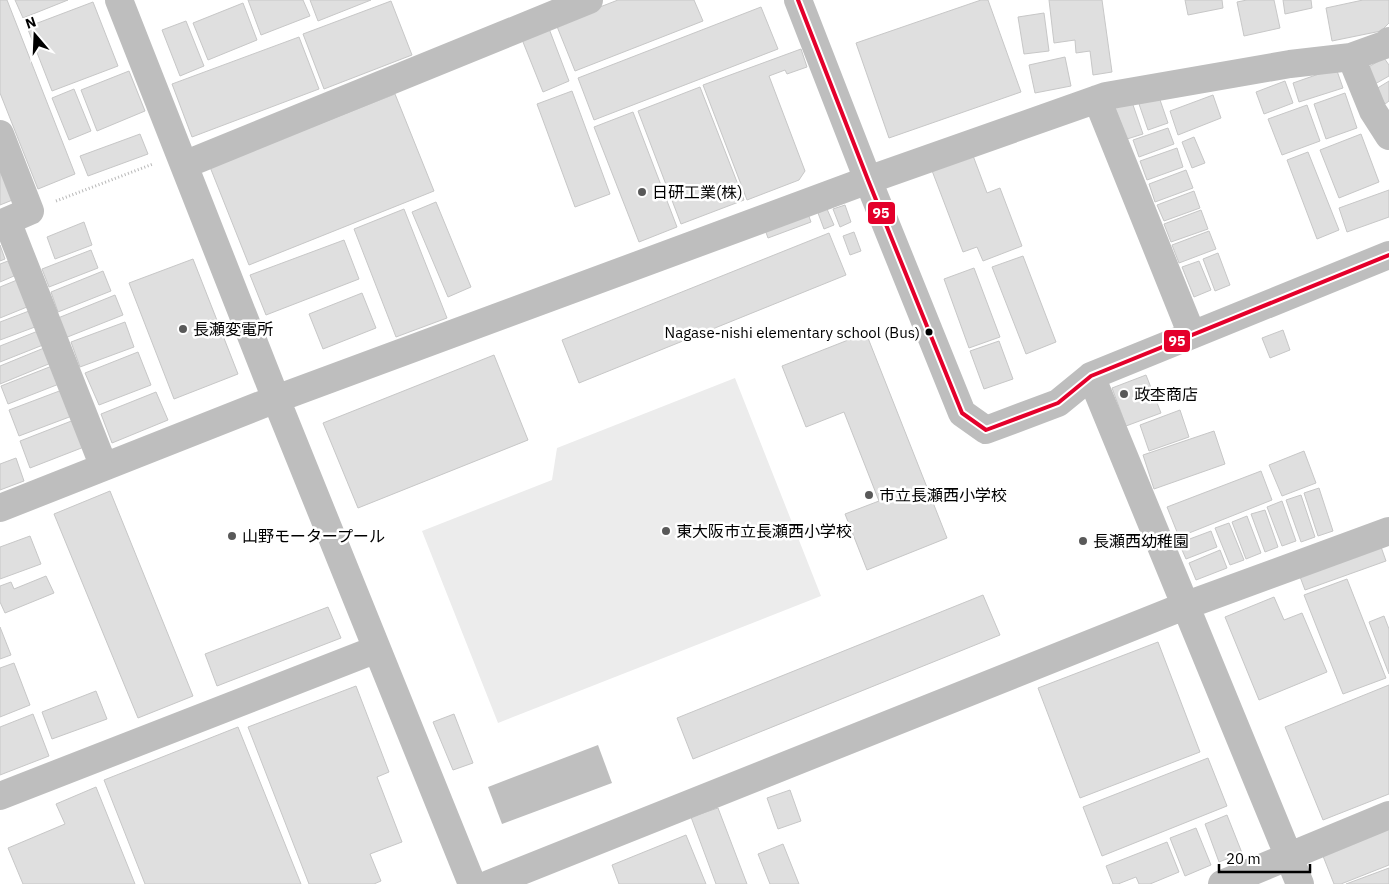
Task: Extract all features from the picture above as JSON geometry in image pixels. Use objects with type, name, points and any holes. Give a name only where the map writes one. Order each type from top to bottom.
[{"type":"street","points":[[119,0],[276,399],[472,884]]},
{"type":"street","points":[[182,159],[589,0]]},
{"type":"street","points":[[798,0],[962,413],[986,430],[1058,403],[1091,376],[1389,255]]},
{"type":"street","points":[[0,508],[276,399],[868,180],[1097,99],[1290,64],[1351,57],[1389,42]]},
{"type":"street","points":[[1351,57],[1373,112],[1389,136]]},
{"type":"street","points":[[1097,99],[1192,335]]},
{"type":"street","points":[[0,134],[12,219],[104,467]]},
{"type":"street","points":[[1091,376],[1300,884]]},
{"type":"street","points":[[490,884],[1187,606],[1389,531]]},
{"type":"street","points":[[0,796],[377,649]]},
{"type":"street","points":[[1222,884],[1389,816]]},
{"type":"path","points":[[12,219],[182,159]]},
{"type":"shaded area","points":[[735,378],[821,596],[498,723],[422,531],[552,480],[557,448]]},
{"type":"shaded area","points":[[598,745],[612,783],[502,824],[488,787]]},
{"type":"building","points":[[0,0],[7,0],[75,174],[38,189],[0,93]]},
{"type":"building","points":[[15,0],[68,0],[23,18]]},
{"type":"building","points":[[248,0],[303,0],[310,16],[261,35]]},
{"type":"building","points":[[310,0],[371,0],[318,21]]},
{"type":"building","points":[[618,0],[694,0],[703,21],[575,71],[556,24]]},
{"type":"building","points":[[981,0],[988,0],[1021,92],[889,138],[856,43]]},
{"type":"building","points":[[1049,0],[1102,0],[1112,72],[1093,75],[1090,51],[1076,53],[1075,40],[1054,43]]},
{"type":"building","points":[[1185,0],[1222,0],[1223,8],[1188,15]]},
{"type":"building","points":[[1274,0],[1280,28],[1244,36],[1237,2]]},
{"type":"building","points":[[1283,0],[1311,0],[1312,8],[1285,14]]},
{"type":"building","points":[[1363,0],[1389,0],[1389,23],[1381,31],[1332,41],[1326,8]]},
{"type":"building","points":[[391,1],[412,55],[324,89],[303,34]]},
{"type":"building","points":[[93,2],[118,66],[52,91],[27,27]]},
{"type":"building","points":[[243,3],[257,40],[208,60],[193,23]]},
{"type":"building","points":[[761,7],[778,49],[594,120],[578,78]]},
{"type":"building","points":[[1044,13],[1049,51],[1024,54],[1018,17]]},
{"type":"building","points":[[186,21],[204,66],[180,76],[162,30]]},
{"type":"building","points":[[548,26],[569,81],[543,92],[521,37]]},
{"type":"building","points":[[299,37],[319,89],[192,137],[172,84]]},
{"type":"building","points":[[801,49],[807,67],[787,74],[785,70],[769,76],[805,171],[799,180],[747,200],[703,85]]},
{"type":"building","points":[[1065,57],[1071,86],[1035,93],[1029,65]]},
{"type":"building","points":[[1384,58],[1389,65],[1389,76],[1375,84],[1365,69]]},
{"type":"building","points":[[1336,68],[1343,88],[1299,102],[1293,83]]},
{"type":"building","points":[[129,71],[145,111],[97,131],[81,90]]},
{"type":"building","points":[[1285,81],[1293,103],[1264,114],[1256,92]]},
{"type":"building","points":[[1389,81],[1389,101],[1385,104],[1376,89]]},
{"type":"building","points":[[700,87],[744,200],[681,224],[638,111]]},
{"type":"building","points":[[74,89],[91,131],[69,140],[52,98]]},
{"type":"building","points":[[572,91],[610,194],[575,207],[537,104]]},
{"type":"building","points":[[1345,93],[1357,128],[1326,139],[1314,104]]},
{"type":"building","points":[[395,94],[434,191],[249,265],[210,167]]},
{"type":"building","points":[[1213,95],[1221,118],[1178,135],[1170,111]]},
{"type":"building","points":[[1159,97],[1168,123],[1148,130],[1139,104]]},
{"type":"building","points":[[1132,102],[1143,134],[1127,139],[1115,108]]},
{"type":"building","points":[[1307,105],[1320,141],[1282,155],[1268,119]]},
{"type":"building","points":[[633,112],[677,227],[639,242],[594,127]]},
{"type":"building","points":[[1168,128],[1174,144],[1139,157],[1133,140]]},
{"type":"building","points":[[140,134],[148,154],[88,176],[80,156]]},
{"type":"building","points":[[1361,134],[1379,182],[1339,198],[1320,150]]},
{"type":"building","points":[[1194,137],[1205,163],[1192,168],[1182,142]]},
{"type":"building","points":[[1177,148],[1183,167],[1147,180],[1140,161]]},
{"type":"building","points":[[1308,152],[1339,230],[1317,239],[1287,160]]},
{"type":"building","points":[[972,153],[987,193],[1000,188],[1022,246],[983,261],[977,247],[963,252],[931,168]]},
{"type":"building","points":[[0,160],[15,199],[0,205]]},
{"type":"building","points":[[1186,170],[1193,188],[1155,202],[1149,184]]},
{"type":"building","points":[[1389,190],[1389,217],[1347,232],[1339,208]]},
{"type":"building","points":[[1194,191],[1200,208],[1164,221],[1157,205]]},
{"type":"building","points":[[436,202],[471,287],[448,297],[412,212]]},
{"type":"building","points":[[845,205],[851,222],[840,227],[833,209]]},
{"type":"building","points":[[404,209],[447,318],[396,337],[354,229]]},
{"type":"building","points":[[827,209],[834,225],[824,229],[818,213]]},
{"type":"building","points":[[1201,210],[1208,229],[1171,242],[1164,224]]},
{"type":"building","points":[[807,211],[811,222],[768,238],[764,227]]},
{"type":"building","points":[[84,222],[92,245],[55,259],[47,237]]},
{"type":"building","points":[[1209,231],[1216,249],[1179,263],[1172,245]]},
{"type":"building","points":[[854,232],[861,251],[850,255],[843,236]]},
{"type":"building","points":[[829,233],[846,275],[579,383],[562,340]]},
{"type":"building","points":[[344,240],[359,279],[266,315],[250,275]]},
{"type":"building","points":[[0,245],[5,259],[0,261]]},
{"type":"building","points":[[91,250],[98,268],[49,287],[42,269]]},
{"type":"building","points":[[1218,253],[1230,285],[1215,291],[1203,259]]},
{"type":"building","points":[[1023,256],[1056,342],[1026,354],[992,267]]},
{"type":"building","name":"長瀬変電所","points":[[193,259],[238,374],[174,399],[129,283]]},
{"type":"building","points":[[8,261],[14,276],[0,282],[0,264]]},
{"type":"building","points":[[1199,261],[1211,290],[1194,297],[1182,267]]},
{"type":"building","points":[[974,268],[1000,337],[969,348],[944,279]]},
{"type":"building","points":[[103,271],[111,291],[58,312],[51,292]]},
{"type":"building","points":[[17,280],[27,307],[0,318],[0,287]]},
{"type":"building","points":[[362,293],[376,328],[323,349],[309,314]]},
{"type":"building","points":[[115,295],[123,315],[65,338],[58,318]]},
{"type":"building","points":[[29,311],[35,327],[0,340],[0,322]]},
{"type":"building","points":[[125,322],[134,347],[80,367],[71,342]]},
{"type":"building","points":[[1283,330],[1290,350],[1270,358],[1262,338]]},
{"type":"building","points":[[38,331],[43,345],[0,362],[0,346]]},
{"type":"building","points":[[866,333],[947,538],[867,570],[845,514],[879,501],[844,412],[806,427],[782,366]]},
{"type":"building","points":[[999,341],[1013,379],[984,389],[970,351]]},
{"type":"building","points":[[44,348],[51,363],[0,384],[0,366]]},
{"type":"building","points":[[138,352],[151,385],[99,405],[85,373]]},
{"type":"building","points":[[494,355],[528,440],[358,508],[323,423]]},
{"type":"building","points":[[52,366],[59,384],[8,404],[1,386]]},
{"type":"building","points":[[1146,375],[1161,413],[1126,426],[1112,388]]},
{"type":"building","points":[[62,390],[72,416],[19,436],[9,410]]},
{"type":"building","points":[[156,392],[168,420],[112,443],[101,414]]},
{"type":"building","points":[[1180,410],[1189,437],[1149,451],[1140,425]]},
{"type":"building","points":[[74,420],[84,447],[30,468],[20,441]]},
{"type":"building","points":[[1214,431],[1225,464],[1154,489],[1143,455]]},
{"type":"building","points":[[1304,451],[1316,483],[1282,496],[1269,465]]},
{"type":"building","points":[[16,458],[24,481],[0,490],[0,464]]},
{"type":"building","points":[[1261,471],[1272,500],[1179,537],[1167,507]]},
{"type":"building","points":[[1319,488],[1333,531],[1318,536],[1304,493]]},
{"type":"building","points":[[110,491],[193,696],[138,718],[54,514]]},
{"type":"building","points":[[1301,495],[1315,537],[1301,542],[1286,500]]},
{"type":"building","points":[[1282,501],[1296,541],[1282,546],[1267,507]]},
{"type":"building","points":[[1265,510],[1278,547],[1265,552],[1251,514]]},
{"type":"building","points":[[1247,516],[1261,553],[1246,559],[1232,522]]},
{"type":"building","points":[[1229,523],[1244,560],[1230,565],[1215,528]]},
{"type":"building","points":[[1211,531],[1217,547],[1186,559],[1179,543]]},
{"type":"building","points":[[30,536],[41,564],[0,579],[0,547]]},
{"type":"building","points":[[1380,544],[1386,561],[1305,590],[1299,574]]},
{"type":"building","points":[[1220,550],[1227,568],[1196,580],[1189,563]]},
{"type":"building","points":[[46,576],[54,593],[5,613],[0,602],[0,586],[11,582],[14,589]]},
{"type":"building","points":[[1347,579],[1386,678],[1343,694],[1304,595]]},
{"type":"building","points":[[983,595],[1000,635],[693,759],[677,718]]},
{"type":"building","points":[[1274,597],[1284,620],[1302,613],[1327,672],[1259,700],[1225,617]]},
{"type":"building","points":[[328,607],[341,638],[217,686],[205,654]]},
{"type":"building","points":[[1384,616],[1389,629],[1389,674],[1369,622]]},
{"type":"building","points":[[0,627],[11,655],[0,659]]},
{"type":"building","points":[[1158,642],[1200,752],[1080,798],[1038,688]]},
{"type":"building","points":[[14,663],[30,705],[0,717],[0,668]]},
{"type":"building","points":[[1389,685],[1389,794],[1323,820],[1285,727]]},
{"type":"building","points":[[356,686],[389,772],[377,777],[402,842],[370,854],[381,881],[374,884],[309,884],[248,727]]},
{"type":"building","points":[[96,691],[107,719],[52,739],[42,712]]},
{"type":"building","points":[[33,714],[49,756],[0,775],[0,727]]},
{"type":"building","points":[[454,714],[473,763],[453,770],[433,722]]},
{"type":"building","points":[[238,727],[301,884],[145,884],[104,780]]},
{"type":"building","points":[[1208,758],[1227,806],[1102,856],[1083,807]]},
{"type":"building","points":[[96,787],[135,884],[23,884],[8,848],[65,824],[56,804]]},
{"type":"building","points":[[790,790],[801,821],[778,829],[767,798]]},
{"type":"building","points":[[718,808],[747,884],[716,884],[691,817]]},
{"type":"building","points":[[1227,815],[1242,853],[1219,862],[1205,824]]},
{"type":"building","points":[[1389,825],[1389,865],[1341,884],[1334,884],[1321,851]]},
{"type":"building","points":[[1196,828],[1211,865],[1185,876],[1170,838]]},
{"type":"building","points":[[686,835],[706,884],[619,884],[612,865]]},
{"type":"building","points":[[1167,842],[1179,872],[1150,884],[1139,884],[1136,877],[1113,884],[1106,866]]},
{"type":"building","points":[[783,844],[799,884],[770,884],[758,854]]},
{"type":"building","points":[[1389,868],[1389,884],[1346,884]]},
{"type":"transit line","name":"95","points":[[798,0],[962,413],[986,430],[1058,403],[1091,376],[1389,255]]},
{"type":"place","name":"日研工業(株)","points":[[642,192]]},
{"type":"place","name":"長瀬変電所","points":[[183,329]]},
{"type":"place","name":"Nagase-nishi elementary school (Bus)","points":[[929,332]]},
{"type":"place","name":"政杢商店","points":[[1124,394]]},
{"type":"place","name":"市立長瀬西小学校","points":[[869,495]]},
{"type":"place","name":"東大阪市立長瀬西小学校","points":[[666,531]]},
{"type":"place","name":"山野モータープール","points":[[232,536]]},
{"type":"place","name":"長瀬西幼稚園","points":[[1083,541]]}]
